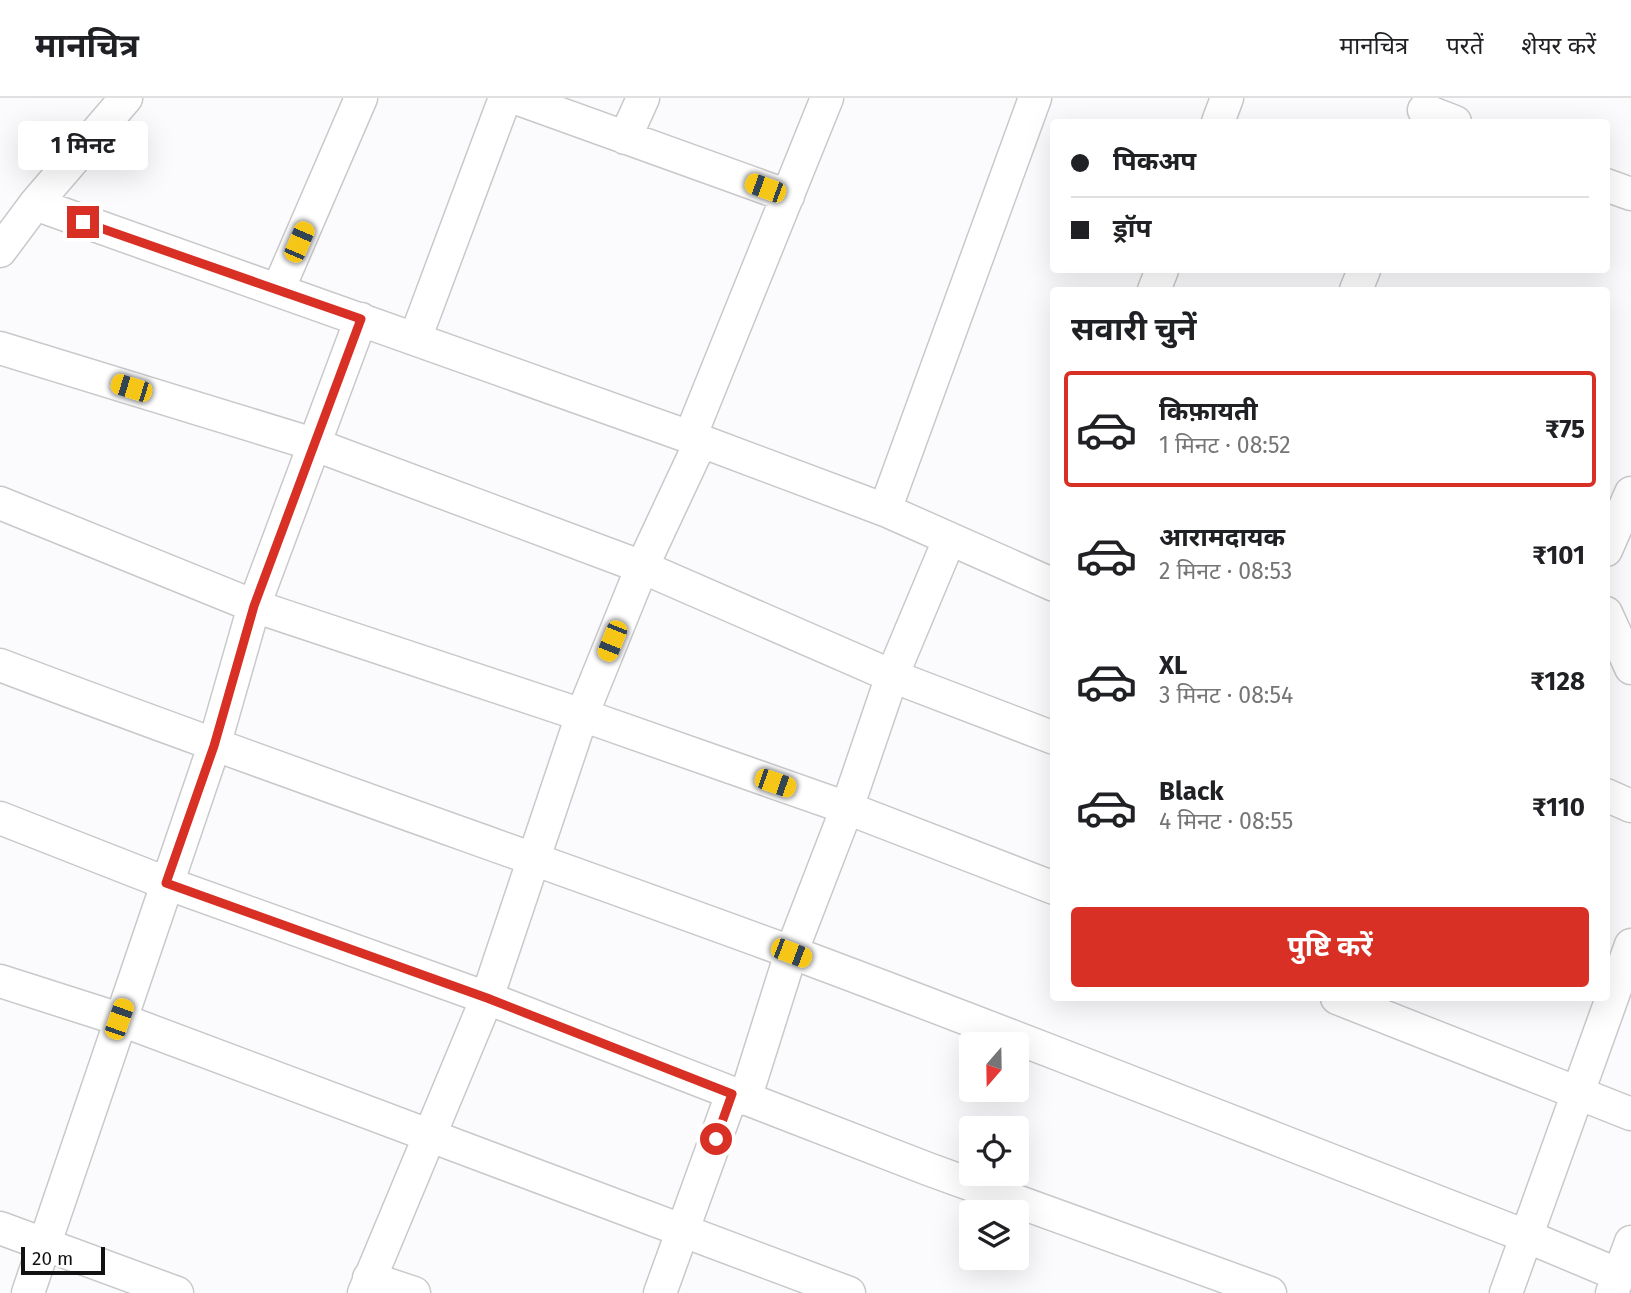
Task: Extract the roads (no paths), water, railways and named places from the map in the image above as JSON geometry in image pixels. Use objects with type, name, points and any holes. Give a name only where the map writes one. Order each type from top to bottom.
[{"type":"street","points":[[0,251],[35,204],[126,98]]},
{"type":"street","points":[[278,290],[361,98]]},
{"type":"street","points":[[415,339],[505,98]]},
{"type":"street","points":[[516,98],[788,196]]},
{"type":"street","points":[[625,138],[643,98]]},
{"type":"street","points":[[414,1293],[366,1285],[431,1138],[487,998],[582,715],[695,439],[827,98]]},
{"type":"street","points":[[885,510],[1035,98]]},
{"type":"street","points":[[1219,119],[1227,98]]},
{"type":"street","points":[[1424,110],[1447,119]]},
{"type":"street","points":[[1610,186],[1631,194]]},
{"type":"street","points":[[35,204],[695,439],[885,510],[949,540],[1050,575]]},
{"type":"street","points":[[28,1293],[88,1125],[119,1019],[214,746],[254,606],[361,319]]},
{"type":"street","points":[[0,348],[313,444],[642,567],[892,676],[1050,736]]},
{"type":"street","points":[[1610,541],[1631,494]]},
{"type":"street","points":[[0,503],[254,606],[582,715],[847,808],[1050,886]]},
{"type":"street","points":[[660,1293],[739,1097],[847,808],[892,676],[949,540]]},
{"type":"street","points":[[1610,622],[1631,668]]},
{"type":"street","points":[[0,665],[214,746],[535,858],[791,953],[1526,1236],[1619,1287],[1631,1242]]},
{"type":"street","points":[[1610,797],[1631,806]]},
{"type":"street","points":[[0,818],[166,883],[487,998],[739,1097],[1270,1293]]},
{"type":"street","points":[[1610,989],[1621,953]]},
{"type":"street","points":[[0,981],[119,1019],[849,1293]]},
{"type":"street","points":[[1345,1001],[1579,1091],[1631,1114]]},
{"type":"street","points":[[1506,1293],[1579,1091],[1606,1001]]},
{"type":"street","points":[[0,1228],[177,1293]]}]
